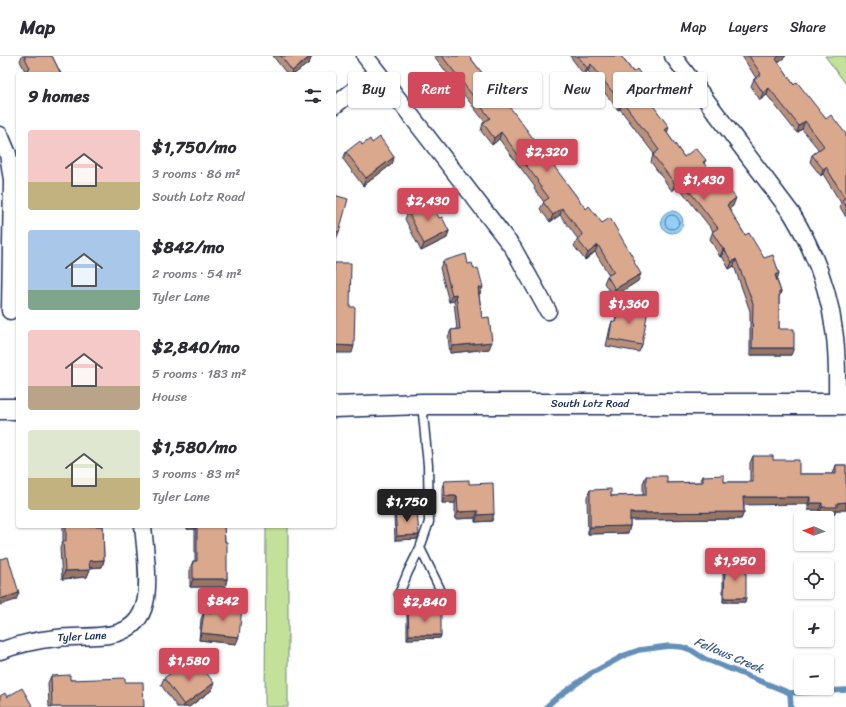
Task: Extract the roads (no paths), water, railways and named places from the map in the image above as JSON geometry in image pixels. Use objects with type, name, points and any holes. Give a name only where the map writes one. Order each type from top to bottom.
[{"type":"street","points":[[365,56],[377,72]]},
{"type":"street","points":[[673,56],[792,214],[806,238],[824,284],[834,330],[842,403]]},
{"type":"street","points":[[336,104],[348,95]]},
{"type":"street","points":[[400,102],[513,248],[548,311]]},
{"type":"street","points":[[0,135],[8,154],[12,180],[10,311]]},
{"type":"street","name":"South Lotz Road","points":[[336,407],[422,404],[842,403]]},
{"type":"street","points":[[0,409],[16,409]]},
{"type":"street","name":"Tyler Lane","points":[[0,650],[39,640],[58,637],[109,635],[119,633],[134,624],[140,616],[145,603],[147,588],[143,528]]},
{"type":"lane","points":[[420,548],[440,589],[438,603],[429,608],[412,610],[402,606],[400,594],[408,572],[420,548],[429,522],[428,465],[422,404]]},
{"type":"water","points":[[668,211],[676,211],[683,218],[683,226],[676,233],[668,233],[661,226],[661,218]]},
{"type":"waterway","name":"Fellows Creek","points":[[546,707],[590,674],[625,655],[639,650],[669,646],[682,647],[691,650],[705,659],[790,693],[846,690]]},
{"type":"waterway","points":[[790,693],[791,707]]}]
